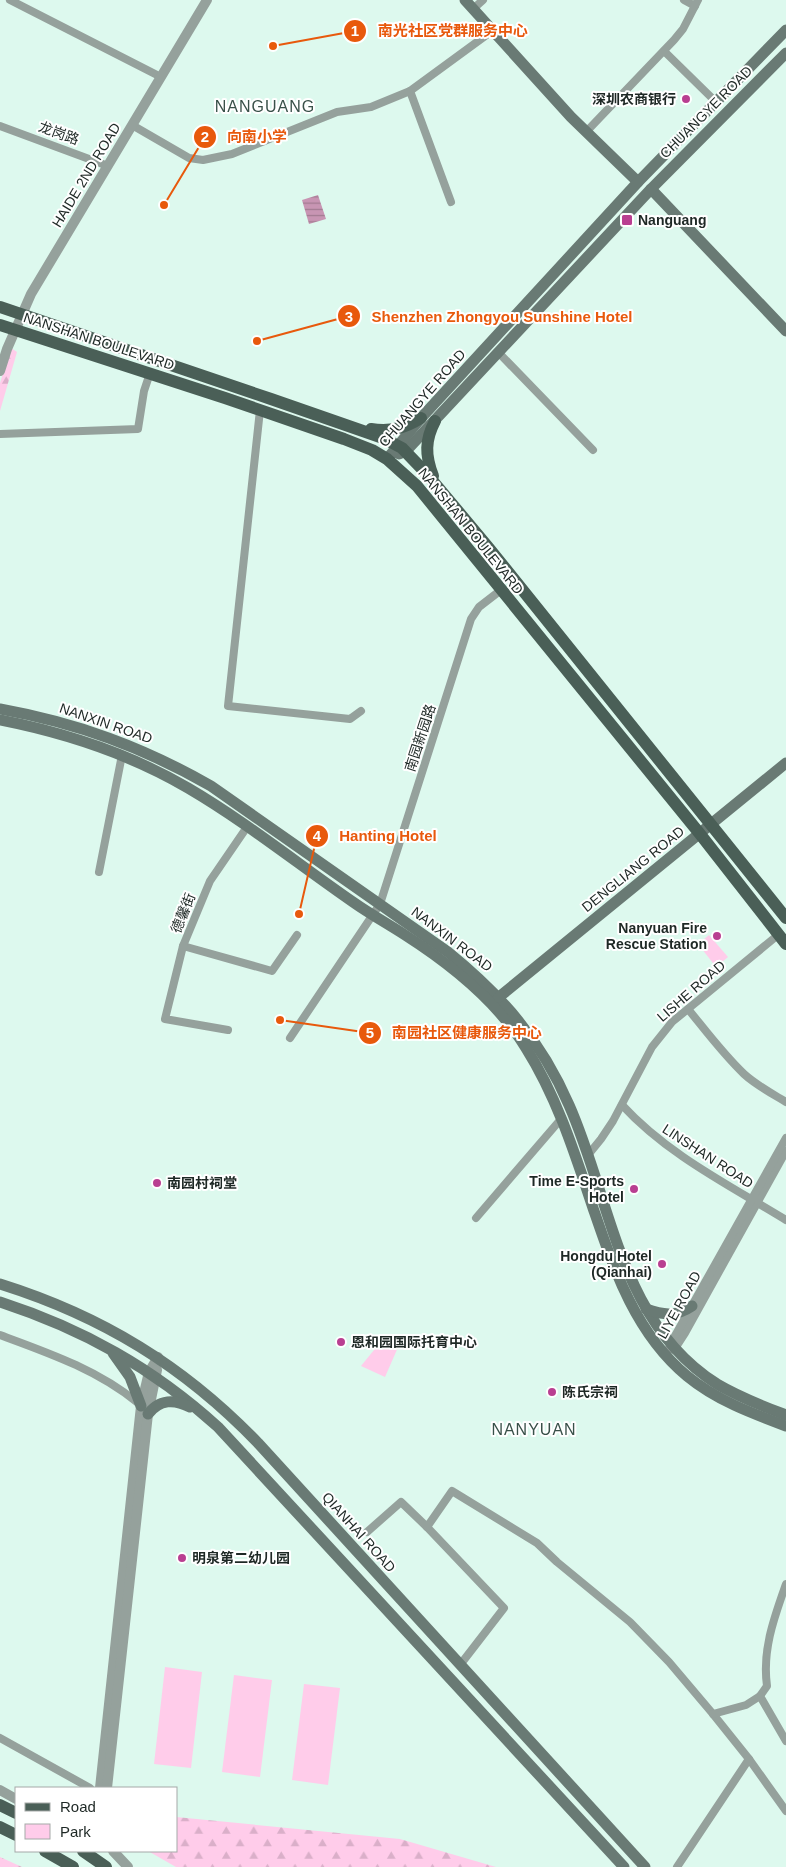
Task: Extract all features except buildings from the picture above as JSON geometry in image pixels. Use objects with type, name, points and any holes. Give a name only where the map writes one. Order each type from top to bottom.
[{"type":"main road","points":[[465,0],[586,132],[638,182]]},
{"type":"main road","name":"CHUANGYE ROAD","points":[[402,448],[421,418],[638,182],[786,30]]},
{"type":"main road","name":"CHUANGYE ROAD","points":[[387,459],[435,421],[651,189],[786,53]]},
{"type":"main road","points":[[651,189],[786,331]]},
{"type":"main road","name":"NANSHAN BOULEVARD","points":[[0,307],[347,425],[383,438],[402,448],[437,485],[786,918]]},
{"type":"main road","name":"NANSHAN BOULEVARD","points":[[0,326],[260,410],[362,446],[387,459],[416,486],[700,834],[782,940]]},
{"type":"main road","points":[[347,425],[376,430],[392,430],[406,426],[421,418]]},
{"type":"main road","points":[[435,421],[428,438],[426,452],[429,466],[437,485]]},
{"type":"main road","name":"NANXIN ROAD","points":[[0,709],[80,727],[131,746],[177,767],[211,786],[448,952],[485,983],[522,1025],[552,1071],[572,1112],[588,1155],[617,1262],[629,1277],[646,1309],[687,1376],[714,1395],[742,1409],[786,1426]]},
{"type":"main road","name":"NANXIN ROAD","points":[[0,720],[59,734],[122,755],[188,788],[440,959],[481,993],[499,1012],[527,1049],[542,1077],[561,1119],[637,1316],[671,1349],[716,1383],[740,1396],[786,1415]]},
{"type":"main road","name":"DENGLIANG ROAD","points":[[499,997],[786,763]]},
{"type":"main road","name":"QIANHAI ROAD","points":[[0,1284],[66,1308],[158,1357],[204,1391],[240,1423],[645,1867]]},
{"type":"main road","points":[[0,1302],[62,1325],[106,1346],[153,1374],[202,1412],[244,1452],[624,1867]]},
{"type":"main road","points":[[646,1309],[672,1315],[685,1311],[692,1306]]},
{"type":"main road","points":[[106,1346],[130,1376],[144,1410],[171,1401],[182,1403],[202,1412]]},
{"type":"main road","points":[[0,1805],[15,1812]]},
{"type":"main road","points":[[0,1827],[15,1834]]},
{"type":"main road","points":[[47,1852],[73,1867]]},
{"type":"main road","points":[[84,1852],[106,1867]]},
{"type":"street","points":[[10,0],[161,77]]},
{"type":"street","name":"HAIDE 2ND ROAD","points":[[0,371],[6,349],[31,294],[207,0]]},
{"type":"street","points":[[473,9],[483,0]]},
{"type":"street","points":[[586,132],[683,29],[696,3],[684,0]]},
{"type":"street","points":[[132,125],[185,156],[203,160],[246,150],[337,112],[371,107],[410,91],[492,31]]},
{"type":"street","points":[[664,51],[716,102]]},
{"type":"street","points":[[410,91],[451,202]]},
{"type":"street","name":"龙岗路","points":[[0,126],[108,166]]},
{"type":"street","points":[[498,352],[594,450]]},
{"type":"street","points":[[0,434],[138,430],[144,391],[150,373]]},
{"type":"street","points":[[260,410],[228,706],[350,719],[361,711]]},
{"type":"street","name":"南园新园路","points":[[290,1038],[380,904],[471,619],[479,607],[501,590]]},
{"type":"street","points":[[99,872],[122,755]]},
{"type":"street","name":"德馨街","points":[[228,1030],[165,1019],[183,946],[210,881],[246,827]]},
{"type":"street","points":[[183,946],[272,972],[297,935]]},
{"type":"street","name":"LISHE ROAD","points":[[588,1155],[601,1139],[622,1105],[652,1047],[672,1022],[782,940]]},
{"type":"street","points":[[688,1009],[719,1048],[744,1074],[765,1090],[786,1102]]},
{"type":"street","name":"LINSHAN ROAD","points":[[622,1105],[644,1127],[672,1150],[786,1220]]},
{"type":"street","points":[[476,1218],[561,1119]]},
{"type":"street","name":"LIYE ROAD","points":[[671,1349],[755,1201],[786,1138]]},
{"type":"street","name":"LIYE ROAD","points":[[671,1349],[692,1306],[786,1151]]},
{"type":"street","points":[[0,1335],[84,1368],[122,1390],[144,1410]]},
{"type":"street","points":[[100,1787],[144,1410],[158,1357]]},
{"type":"street","points":[[107,1787],[144,1410]]},
{"type":"street","points":[[427,1527],[452,1492],[537,1543],[557,1562],[630,1622],[669,1662],[749,1759],[786,1811]]},
{"type":"street","points":[[367,1532],[401,1502],[504,1608],[460,1665]]},
{"type":"street","points":[[713,1714],[746,1705],[760,1696],[767,1686],[766,1655],[771,1628],[786,1584]]},
{"type":"street","points":[[760,1696],[786,1741]]},
{"type":"street","points":[[0,1738],[88,1787]]},
{"type":"street","points":[[677,1867],[749,1759]]},
{"type":"street","points":[[0,1790],[15,1798]]},
{"type":"street","points":[[114,1852],[128,1867]]},
{"type":"green space","points":[[11,348],[17,352],[0,411],[0,383]]},
{"type":"green space","points":[[709,935],[728,957],[716,967],[698,944]]},
{"type":"green space","points":[[383,1339],[399,1345],[385,1377],[361,1366]]},
{"type":"green space","points":[[165,1667],[202,1672],[191,1768],[154,1764]]},
{"type":"green space","points":[[234,1675],[272,1680],[260,1777],[222,1772]]},
{"type":"green space","points":[[304,1684],[340,1688],[328,1785],[292,1780]]},
{"type":"green space","points":[[178,1817],[400,1839],[496,1867],[176,1867],[150,1852],[178,1852]]},
{"type":"green space","points":[[0,1857],[22,1867],[0,1867]]},
{"type":"shaded area","points":[[318,195],[326,219],[309,224],[302,200]]},
{"type":"place","name":"南光社区党群服务中心","points":[[273,46]]},
{"type":"place","name":"深圳农商银行","points":[[686,99]]},
{"type":"place","name":"向南小学","points":[[164,205]]},
{"type":"place","name":"Nanguang","points":[[627,220]]},
{"type":"place","name":"Shenzhen Zhongyou Sunshine Hotel","points":[[257,341]]},
{"type":"place","name":"Hanting Hotel","points":[[299,914]]},
{"type":"place","name":"Nanyuan Fire Rescue Station","points":[[717,936]]},
{"type":"place","name":"南园社区健康服务中心","points":[[280,1020]]},
{"type":"place","name":"南园村祠堂","points":[[157,1183]]},
{"type":"place","name":"Time E-Sports Hotel","points":[[634,1189]]},
{"type":"place","name":"Hongdu Hotel (Qianhai)","points":[[662,1264]]},
{"type":"place","name":"恩和园国际托育中心","points":[[341,1342]]},
{"type":"place","name":"陈氏宗祠","points":[[552,1392]]},
{"type":"place","name":"明泉第二幼儿园","points":[[182,1558]]},
{"type":"district","name":"NANGUANG","points":[[265,106]]},
{"type":"district","name":"NANYUAN","points":[[534,1429]]}]
